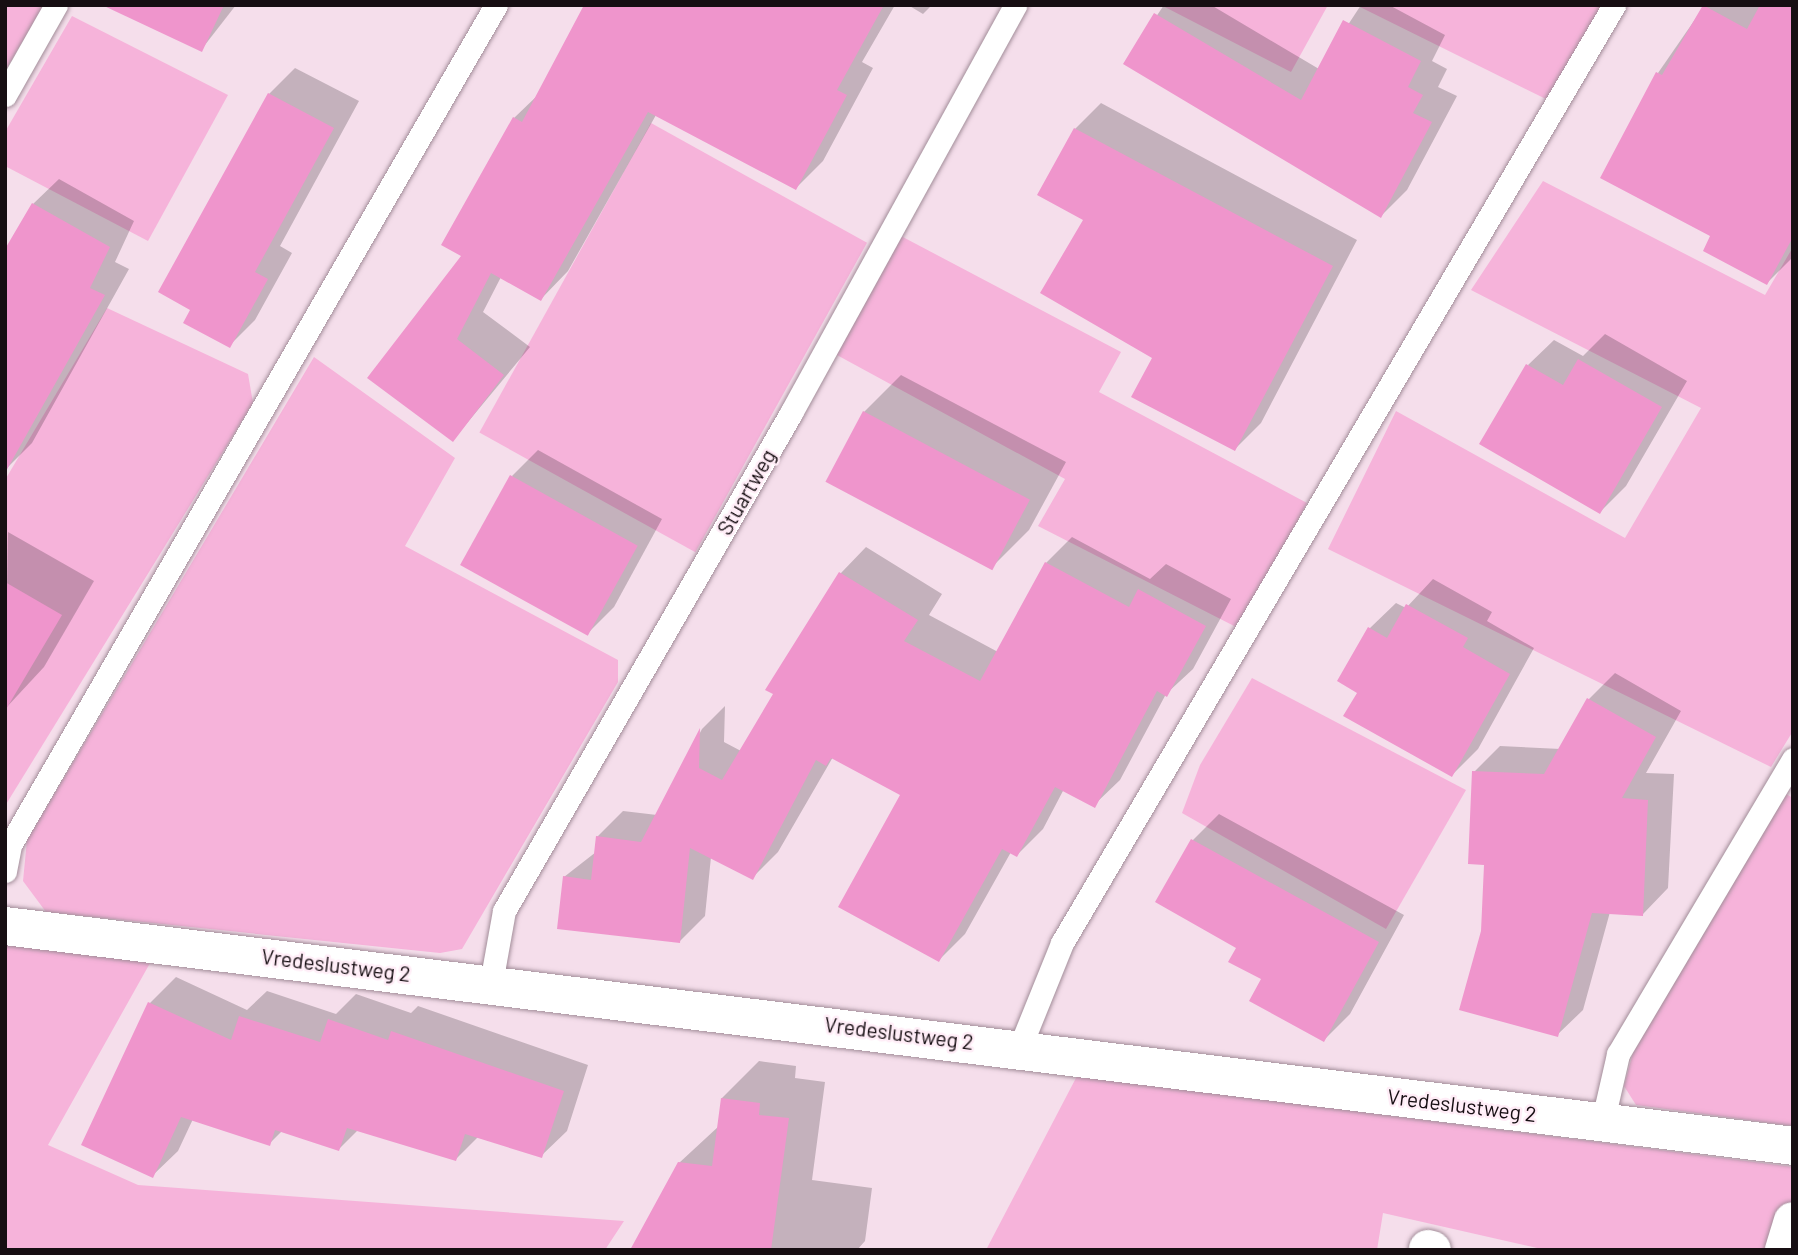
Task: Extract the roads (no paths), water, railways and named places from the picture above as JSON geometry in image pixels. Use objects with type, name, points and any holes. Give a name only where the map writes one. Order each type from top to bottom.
[{"type":"street","name":"Vredeslustweg 2","points":[[5,926],[1020,1047],[1602,1124],[1793,1146]]},
{"type":"street","points":[[1784,1250],[1793,1221]]},
{"type":"lane","points":[[5,95],[56,5]]},
{"type":"lane","points":[[5,871],[17,833],[496,5]]},
{"type":"lane","name":"Stuartweg","points":[[491,984],[504,911],[791,413],[1015,5]]},
{"type":"lane","points":[[1020,1047],[1069,930],[1614,5]]},
{"type":"lane","points":[[1602,1124],[1618,1054],[1793,759]]}]
